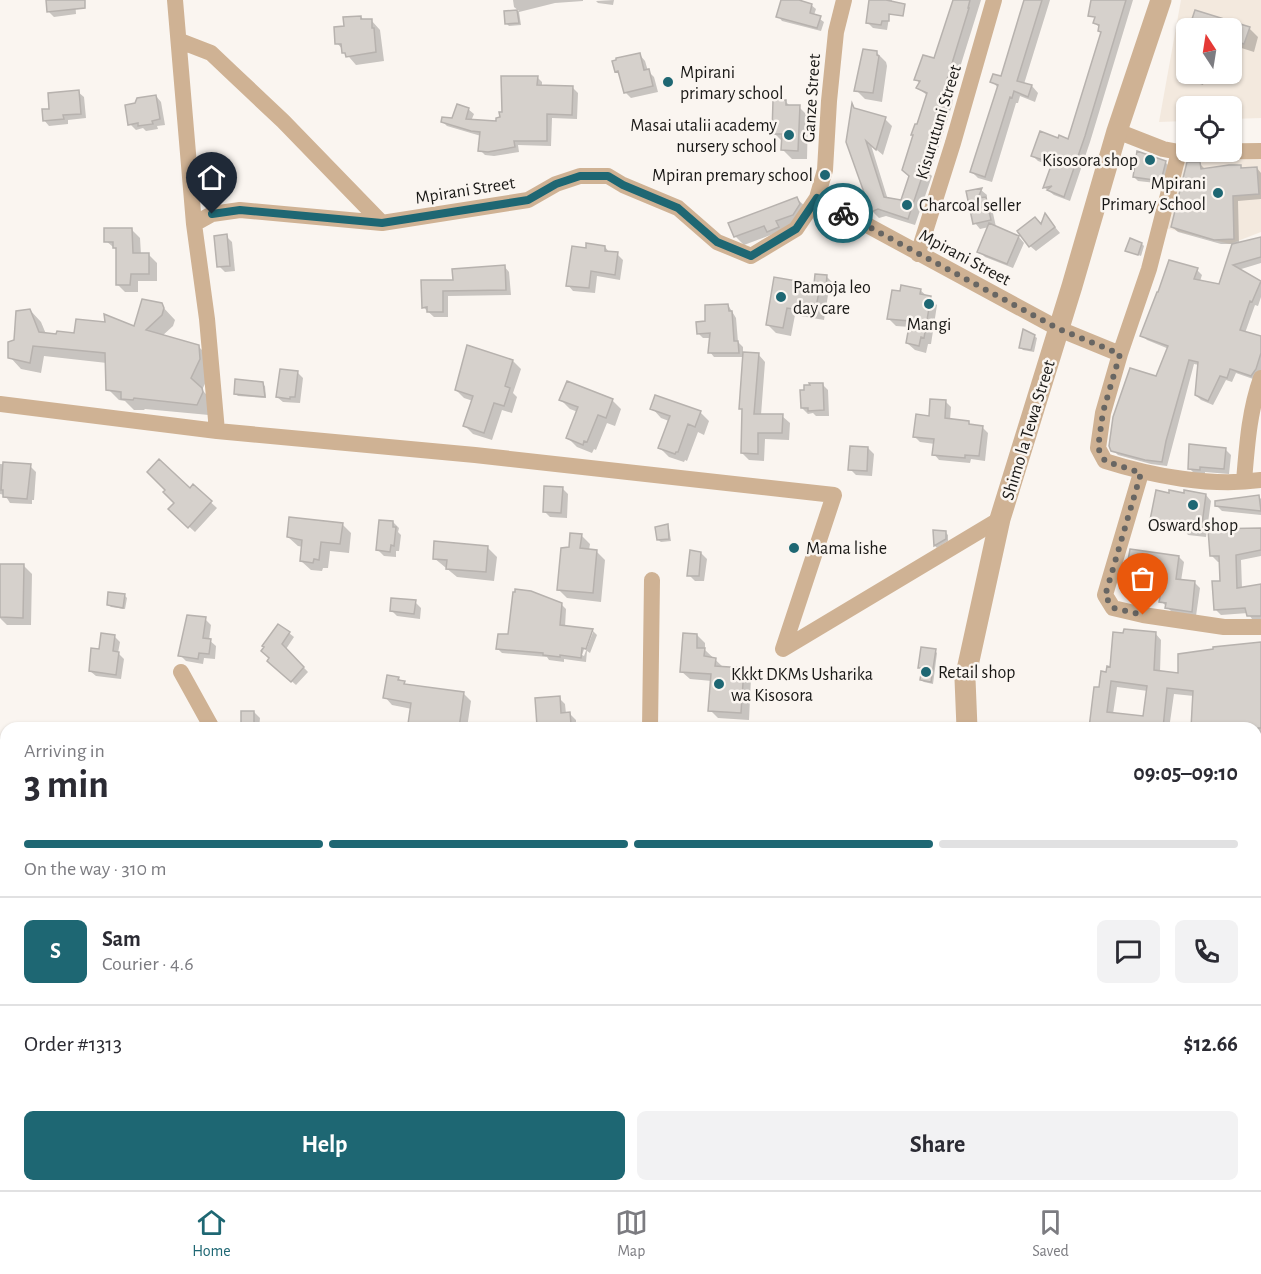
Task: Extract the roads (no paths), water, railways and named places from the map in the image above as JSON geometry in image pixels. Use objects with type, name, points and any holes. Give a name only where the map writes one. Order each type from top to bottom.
[{"type":"street","points":[[175,0],[194,224],[207,319],[217,431]]},
{"type":"street","name":"Ganze Street","points":[[817,198],[825,170],[836,32],[844,0]]},
{"type":"street","name":"Kisurutuni Street","points":[[918,254],[994,0]]},
{"type":"street","name":"Shimo la Tewa Street","points":[[967,722],[966,679],[1000,519],[1117,131],[1161,0]]},
{"type":"street","points":[[180,40],[211,53],[283,121],[382,223]]},
{"type":"street","points":[[1117,131],[1163,149],[1176,151]]},
{"type":"street","points":[[1242,151],[1261,151]]},
{"type":"street","points":[[1176,162],[1149,269],[1103,412],[1098,448],[1105,461],[1141,473],[1209,481],[1253,480],[1248,430],[1255,394],[1261,378]]},
{"type":"street","name":"Mpirani Street","points":[[194,224],[212,214],[240,210],[382,223],[528,200],[556,184],[580,176],[608,176],[623,185],[678,208],[717,242],[751,256],[796,229],[817,198],[1059,329],[1120,354]]},
{"type":"street","points":[[0,404],[217,431],[475,455],[834,495],[783,649],[1000,519]]},
{"type":"street","points":[[1141,473],[1105,596],[1113,608],[1143,615],[1224,627],[1261,627]]},
{"type":"street","points":[[650,722],[652,580]]},
{"type":"street","points":[[181,672],[209,722]]},
{"type":"place","name":"Mpirani primary school","points":[[668,82]]},
{"type":"place","name":"Masai utalii academy nursery school","points":[[789,135]]},
{"type":"place","name":"Kisosora shop","points":[[1150,160]]},
{"type":"place","name":"Mpiran premary school","points":[[825,175]]},
{"type":"place","name":"Mpirani Primary School","points":[[1218,193]]},
{"type":"place","name":"Charcoal seller","points":[[907,205]]},
{"type":"place","name":"Pamoja leo day care","points":[[781,297]]},
{"type":"place","name":"Mangi","points":[[929,304]]},
{"type":"place","name":"Osward shop","points":[[1193,505]]},
{"type":"place","name":"Mama lishe","points":[[794,548]]},
{"type":"place","name":"Retail shop","points":[[926,672]]},
{"type":"place","name":"Kkkt DKMs Usharika wa Kisosora","points":[[719,684]]}]
